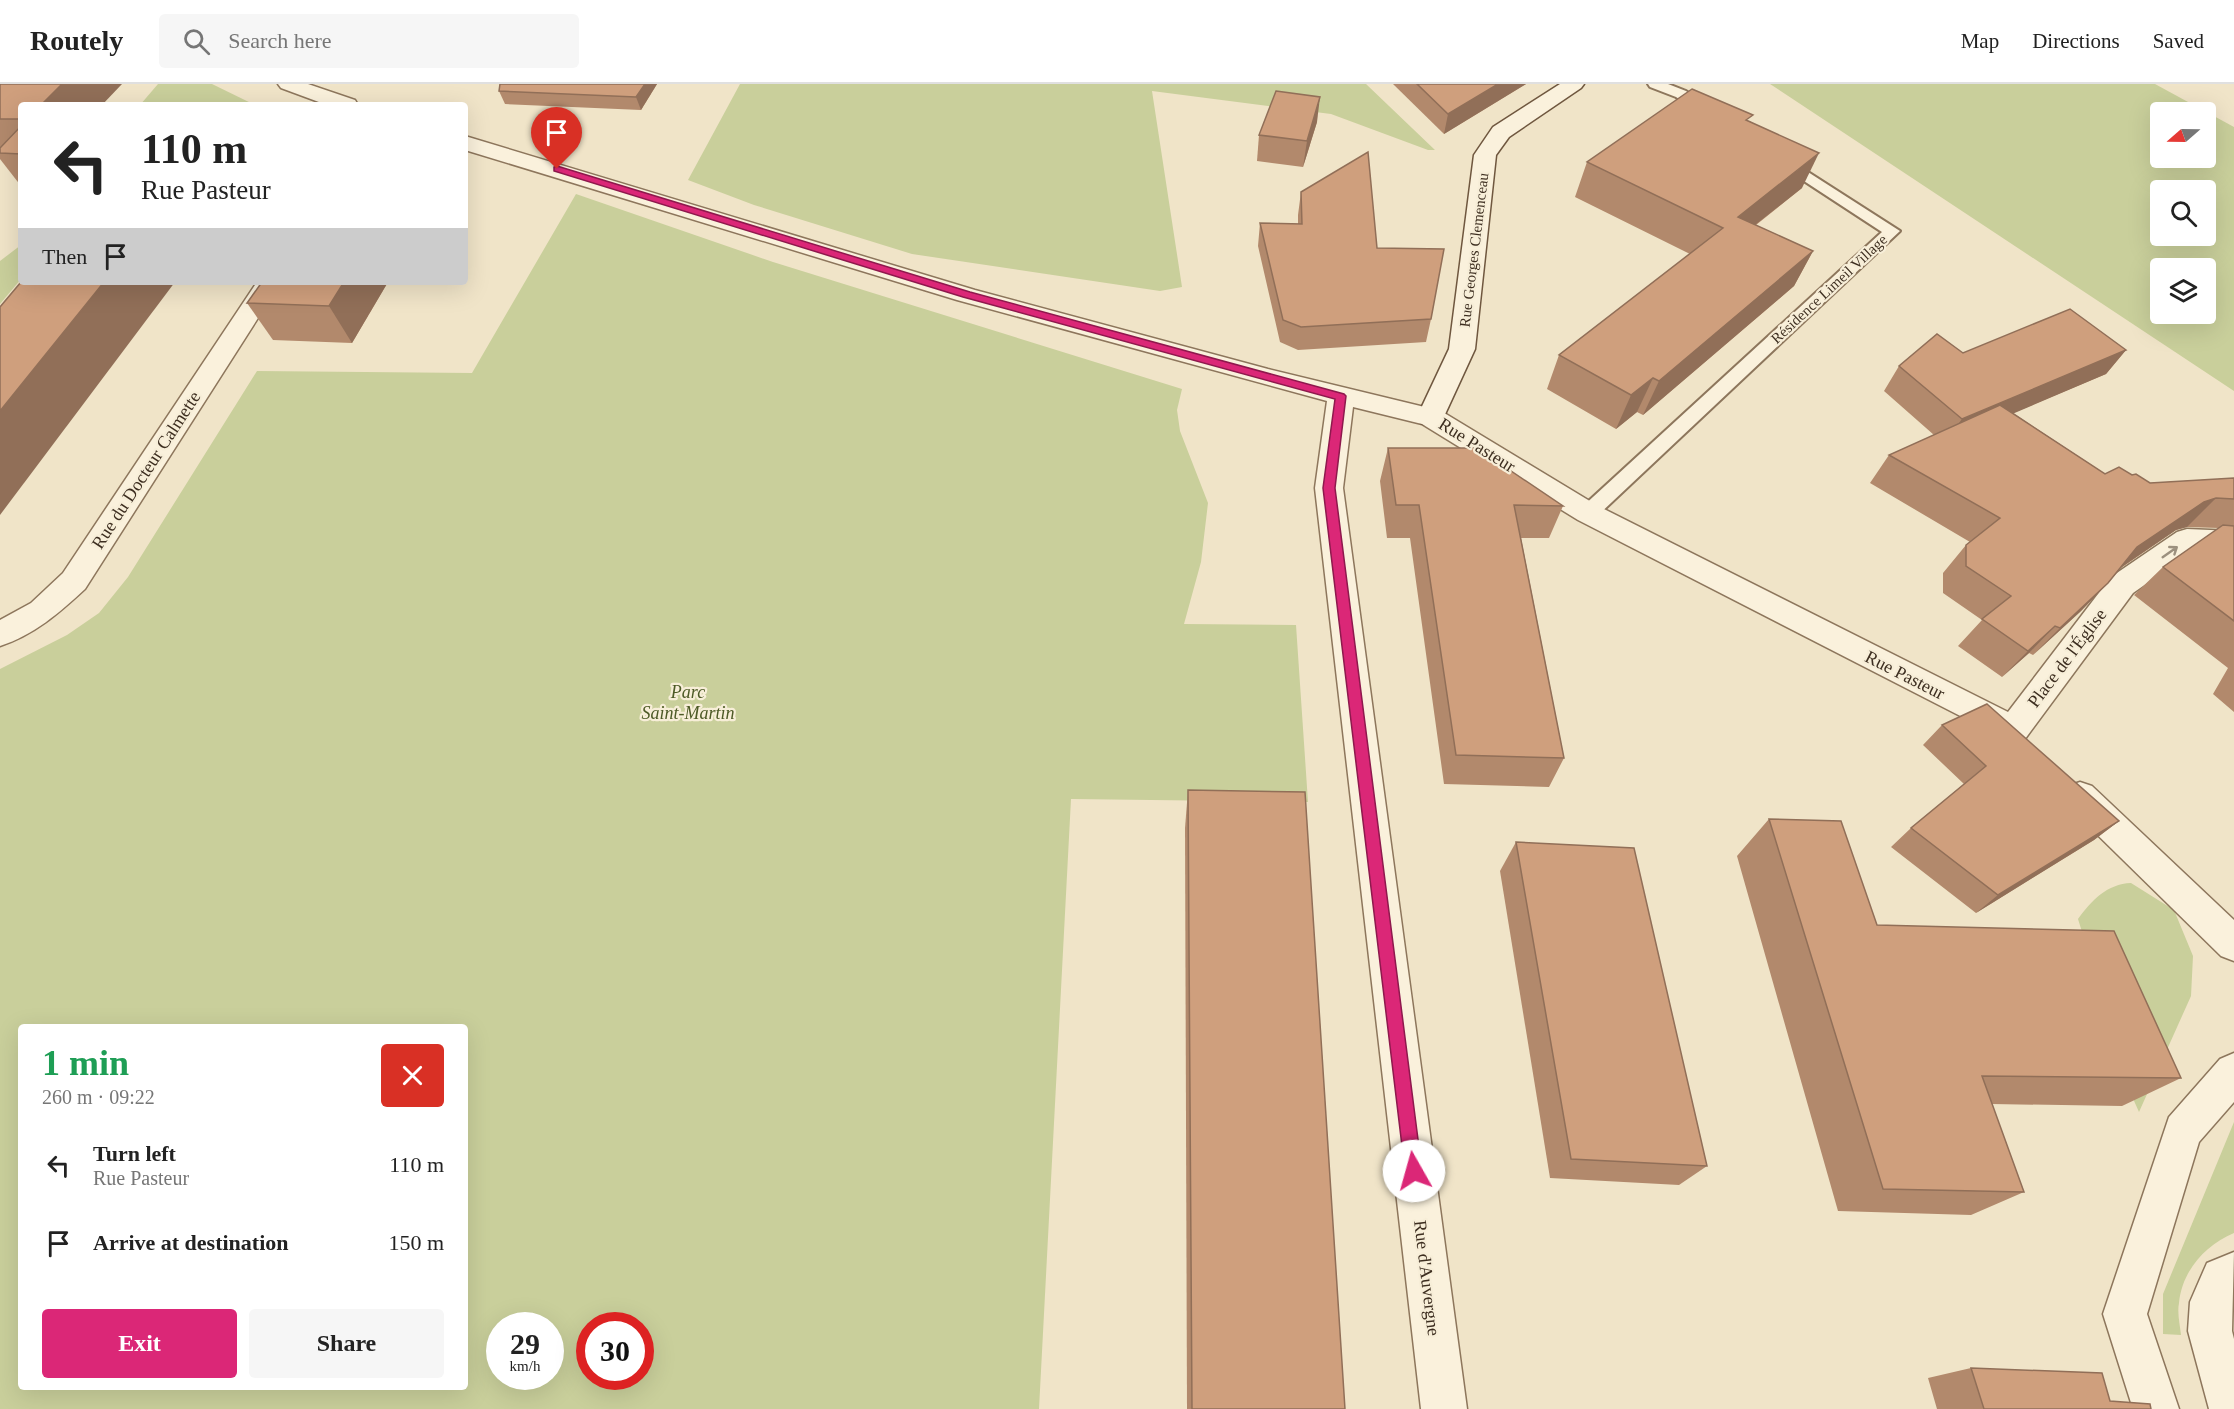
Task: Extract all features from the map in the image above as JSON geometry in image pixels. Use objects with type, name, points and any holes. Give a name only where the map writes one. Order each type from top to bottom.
[{"type":"street","points":[[288,84],[339,102]]},
{"type":"street","name":"Rue Georges Clemenceau","points":[[1431,417],[1462,349],[1485,156],[1501,132],[1574,84]]},
{"type":"street","name":"Rue Pasteur","points":[[468,144],[966,295],[1341,396],[1431,417],[1588,513],[2021,739]]},
{"type":"street","name":"Rue du Docteur Calmette","points":[[0,634],[42,611],[74,581],[267,285]]},
{"type":"street","name":"Rue d'Auvergne","points":[[1341,396],[1329,488],[1443,1409]]},
{"type":"street","name":"Place de l'Église","points":[[2021,739],[2122,585],[2187,540],[2234,542]]},
{"type":"street","points":[[2064,780],[2234,945]]},
{"type":"street","points":[[2156,1409],[2125,1314],[2183,1131],[2234,1072]]},
{"type":"street","points":[[2232,1409],[2210,1331],[2212,1302],[2222,1278],[2234,1273]]},
{"type":"lane","points":[[1655,84],[1681,94],[1721,120]]},
{"type":"lane","name":"Résidence Limeil Village","points":[[1588,513],[1892,231],[1772,153]]},
{"type":"green space","points":[[158,84],[212,84],[249,102],[143,102]]},
{"type":"green space","points":[[740,84],[1366,84],[1435,150],[1428,150],[1331,114],[1152,91],[1182,287],[1160,291],[912,254],[754,205],[688,180]]},
{"type":"green space","points":[[1770,84],[2155,84],[2188,102],[2150,102],[2150,168],[2216,168],[2216,117],[2234,127],[2234,391]]},
{"type":"green space","name":"Parc Saint-Martin","points":[[576,194],[773,262],[1182,389],[1177,410],[1180,431],[1208,503],[1201,562],[1184,624],[1296,625],[1308,802],[1071,799],[1039,1409],[0,1409],[0,669],[67,635],[99,613],[128,577],[257,371],[472,373]]},
{"type":"green space","points":[[18,247],[18,283],[0,304],[0,261]]},
{"type":"green space","points":[[2131,883],[2174,910],[2193,956],[2191,996],[2139,1112],[2114,1056],[2114,1034],[2078,919],[2101,894],[2115,886]]},
{"type":"green space","points":[[2234,1122],[2234,1233],[2214,1244],[2190,1270],[2181,1291],[2179,1303],[2181,1335],[2163,1334],[2163,1294]]},
{"type":"building","points":[[0,84],[62,84],[44,102],[18,102],[18,119],[0,119]]},
{"type":"building","points":[[500,84],[645,84],[636,97],[499,91]]},
{"type":"building","points":[[1417,84],[1498,84],[1448,114]]},
{"type":"building","points":[[1692,89],[1753,115],[1746,120],[1819,153],[1738,217],[1813,251],[1659,381],[1653,378],[1631,395],[1559,355],[1723,228],[1587,162]]},
{"type":"building","points":[[1276,91],[1320,97],[1307,141],[1259,135]]},
{"type":"building","points":[[18,129],[18,154],[0,153],[0,148]]},
{"type":"building","points":[[1368,152],[1377,248],[1444,249],[1431,319],[1301,327],[1283,320],[1260,223],[1302,224],[1301,192]]},
{"type":"building","points":[[18,285],[102,285],[0,411],[0,307]]},
{"type":"building","points":[[260,285],[342,285],[329,306],[247,303]]},
{"type":"building","points":[[2070,309],[2126,350],[1962,419],[1899,366],[1937,334],[1963,353]]},
{"type":"building","points":[[2000,405],[2105,474],[2119,467],[2150,483],[2234,478],[2234,499],[2216,498],[2204,502],[2137,547],[2108,583],[2060,628],[2055,626],[2028,651],[1982,619],[2011,596],[1966,566],[1966,545],[2000,518],[1889,455]]},
{"type":"building","points":[[1388,448],[1477,448],[1563,506],[1514,505],[1564,758],[1456,755],[1419,505],[1396,505]]},
{"type":"building","points":[[2223,525],[2234,526],[2234,621],[2163,567]]},
{"type":"building","points":[[1987,704],[2119,821],[1998,895],[1911,828],[1986,766],[1942,725]]},
{"type":"building","points":[[1188,790],[1305,792],[1345,1409],[1192,1409]]},
{"type":"building","points":[[1769,819],[1841,821],[1877,925],[2114,931],[2181,1078],[1982,1076],[2024,1192],[1883,1189]]},
{"type":"building","points":[[1516,842],[1634,848],[1707,1166],[1571,1159]]},
{"type":"building","points":[[1971,1368],[2102,1373],[2110,1401],[2150,1404],[2151,1409],[1984,1409]]},
{"type":"route","points":[[557,169],[966,295],[1341,396],[1329,488],[1414,1171]]}]
